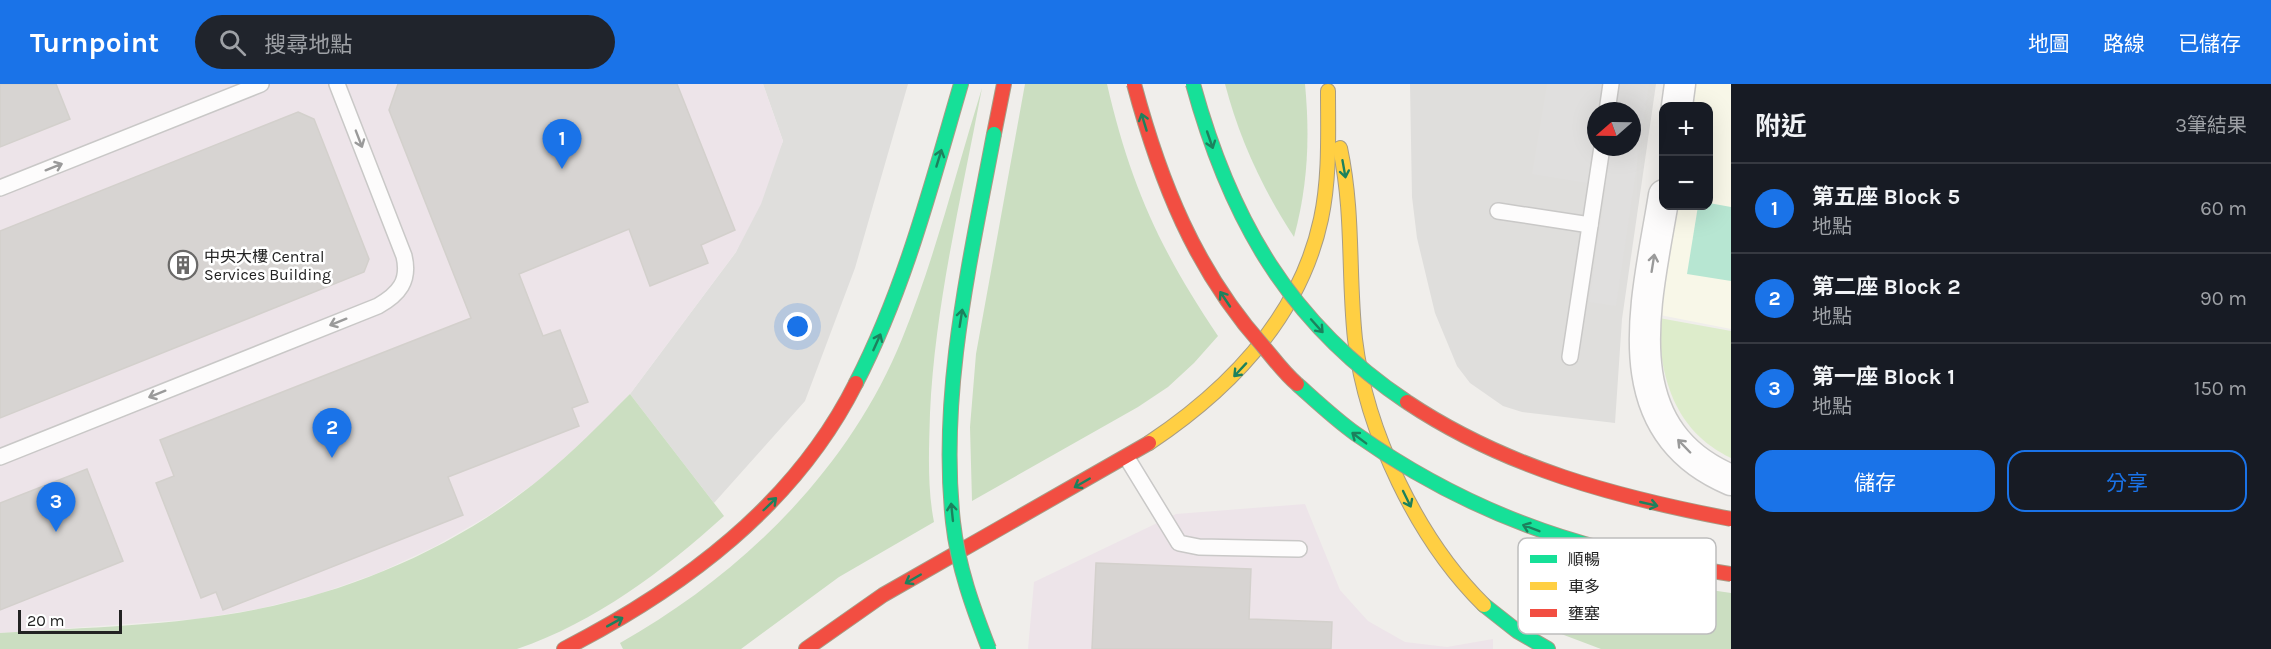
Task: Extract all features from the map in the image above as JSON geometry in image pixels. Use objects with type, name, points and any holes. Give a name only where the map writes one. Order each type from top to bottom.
[{"type":"main road","points":[[564,649],[632,613],[715,554],[775,500],[822,442],[859,380],[892,305],[909,258],[961,84]]},
{"type":"main road","points":[[989,649],[969,596],[956,538],[951,492],[950,430],[961,314],[1004,84]]},
{"type":"main road","points":[[1134,84],[1162,177],[1176,212],[1209,275],[1264,352],[1311,400],[1336,421],[1395,463],[1479,508],[1560,538]]},
{"type":"main road","points":[[1193,84],[1224,180],[1248,229],[1276,274],[1305,312],[1358,368],[1438,425],[1525,468],[1616,496],[1731,519]]},
{"type":"main road","points":[[806,649],[860,609],[1126,458],[1192,415],[1223,388],[1251,358],[1276,325],[1292,297],[1317,235],[1323,208],[1328,155],[1327,88]]},
{"type":"main road","points":[[1327,88],[1344,166],[1352,219],[1358,357],[1392,468],[1427,537],[1451,573],[1473,597],[1518,633]]},
{"type":"main road","points":[[1716,571],[1731,574]]},
{"type":"main road","points":[[1520,634],[1548,649]]},
{"type":"street","points":[[1678,102],[1680,84]]},
{"type":"street","points":[[1662,210],[1645,319],[1645,372],[1660,414],[1680,443],[1700,462],[1731,480]]},
{"type":"lane","points":[[0,188],[261,84]]},
{"type":"lane","points":[[0,457],[378,306],[400,290],[407,269],[404,256],[337,84]]},
{"type":"lane","points":[[1608,102],[1611,84]]},
{"type":"lane","points":[[1570,357],[1601,156]]},
{"type":"lane","points":[[1498,211],[1590,225]]},
{"type":"lane","points":[[1126,458],[1179,543],[1199,547],[1299,549]]},
{"type":"shaded area","points":[[0,84],[763,84],[783,141],[761,204],[736,252],[630,394],[586,439],[539,480],[488,516],[434,547],[378,573],[319,594],[258,609],[197,619],[0,633]]},
{"type":"shaded area","points":[[763,84],[908,84],[855,268],[805,401],[714,503],[630,394],[736,252],[783,141]]},
{"type":"shaded area","points":[[1410,84],[1656,84],[1622,319],[1615,423],[1522,412],[1503,406],[1470,383],[1457,366],[1435,313],[1417,238],[1412,197]]},
{"type":"shaded area","points":[[1547,84],[1649,84],[1641,138],[1641,102],[1587,102],[1587,156],[1638,156],[1616,306],[1589,302],[1606,186],[1532,174]]},
{"type":"shaded area","points":[[1696,84],[1731,84],[1731,329],[1660,315],[1676,210],[1713,210],[1713,102],[1693,102]]},
{"type":"shaded area","points":[[1305,504],[1340,590],[1368,621],[1405,642],[1447,647],[1493,639],[1493,649],[1028,649],[1034,582],[1176,514]]},
{"type":"green space","points":[[1025,84],[1107,84],[1126,153],[1149,215],[1179,274],[1218,336],[1168,387],[1138,407],[972,501],[970,427],[976,354]]},
{"type":"green space","points":[[1225,84],[1305,84],[1307,161],[1294,237],[1253,163],[1237,124]]},
{"type":"green space","points":[[982,88],[950,250],[937,331],[930,413],[929,468],[934,522],[839,577],[741,649],[623,649],[620,643],[665,616],[708,585],[748,551],[786,515],[821,475],[853,432],[880,387],[914,308]]},
{"type":"green space","points":[[1713,204],[1731,207],[1731,281],[1687,274],[1697,210],[1713,210]]},
{"type":"green space","points":[[1659,318],[1731,331],[1731,458],[1712,447],[1696,433],[1683,417],[1674,400],[1662,361]]},
{"type":"green space","points":[[630,394],[724,516],[677,556],[627,593],[574,625],[546,638],[517,649],[0,649],[0,633],[130,625],[226,615],[296,600],[371,576],[443,543],[510,502],[564,458]]},
{"type":"green space","points":[[1716,591],[1731,593],[1731,649],[1601,649],[1561,634],[1716,634]]},
{"type":"building","points":[[0,84],[56,84],[70,119],[0,147]]},
{"type":"building","points":[[398,84],[677,84],[735,230],[701,245],[708,263],[650,286],[629,229],[519,274],[543,336],[560,330],[588,402],[572,408],[579,426],[448,477],[463,515],[223,610],[216,592],[201,598],[156,483],[174,476],[160,440],[471,318],[389,110]]},
{"type":"building","name":"中央大樓 Central Services Building","points":[[298,112],[314,119],[369,259],[364,272],[0,418],[0,231]]},
{"type":"building","points":[[87,469],[123,561],[0,610],[0,503]]},
{"type":"building","points":[[1096,563],[1251,569],[1249,619],[1332,622],[1331,649],[1092,649]]},
{"type":"traffic: fast","points":[[856,383],[903,274],[961,84]]},
{"type":"traffic: fast","points":[[1193,84],[1225,180],[1270,264],[1297,302],[1329,338],[1365,371],[1407,402]]},
{"type":"traffic: fast","points":[[989,649],[967,587],[955,539],[950,473],[950,425],[959,327],[994,134]]},
{"type":"traffic: fast","points":[[1297,384],[1356,434],[1414,471],[1474,503],[1564,538]]},
{"type":"traffic: fast","points":[[1484,605],[1518,632]]},
{"type":"traffic: fast","points":[[1522,634],[1548,649]]},
{"type":"traffic: slow","points":[[1149,443],[1207,399],[1258,348],[1279,319],[1297,288],[1311,255],[1324,203],[1328,155],[1328,91]]},
{"type":"traffic: slow","points":[[1340,148],[1349,220],[1355,339],[1371,411],[1383,447],[1417,517],[1460,579],[1484,605]]},
{"type":"traffic: jam","points":[[994,134],[1004,84]]},
{"type":"traffic: jam","points":[[1134,84],[1168,189],[1199,255],[1239,317],[1279,366],[1297,384]]},
{"type":"traffic: jam","points":[[564,649],[651,599],[732,539],[768,505],[801,467],[831,427],[856,383]]},
{"type":"traffic: jam","points":[[1407,402],[1483,445],[1563,477],[1646,501],[1731,519]]},
{"type":"traffic: jam","points":[[806,649],[883,595],[1149,443]]},
{"type":"traffic: jam","points":[[1716,572],[1731,574]]},
{"type":"place","name":"第五座 Block 5","points":[[562,169]]},
{"type":"place","name":"中央大樓 Central Services Building","points":[[183,265]]},
{"type":"place","name":"第二座 Block 2","points":[[332,458]]},
{"type":"place","name":"第一座 Block 1","points":[[56,532]]}]
